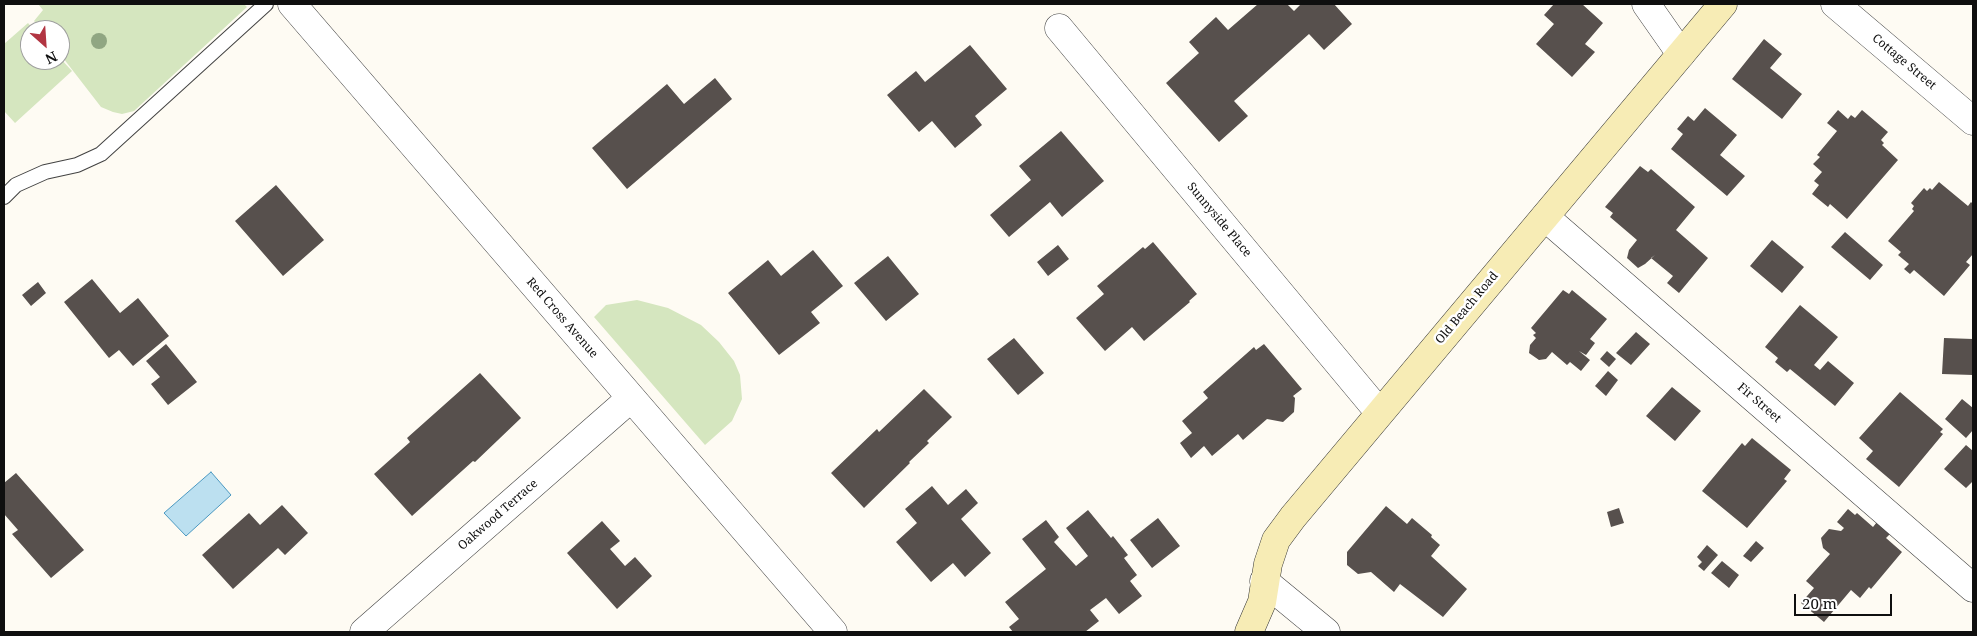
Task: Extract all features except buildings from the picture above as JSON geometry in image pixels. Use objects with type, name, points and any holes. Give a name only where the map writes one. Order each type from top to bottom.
[{"type":"street","name":"Red Cross Avenue","points":[[292,4],[833,632]]},
{"type":"street","points":[[1646,4],[1681,54]]},
{"type":"street","name":"Old Beach Road","points":[[1249,632],[1262,602],[1264,580],[1276,540],[1293,517],[1379,412],[1723,4]]},
{"type":"street","name":"Cottage Street","points":[[1835,4],[1973,121]]},
{"type":"street","name":"Sunnyside Place","points":[[1059,28],[1379,412]]},
{"type":"street","name":"Fir Street","points":[[1545,217],[1973,588]]},
{"type":"street","name":"Oakwood Terrace","points":[[364,632],[631,398]]},
{"type":"street","points":[[1264,580],[1326,632]]},
{"type":"lane","points":[[4,197],[16,185],[45,172],[77,164],[100,154],[266,4]]},
{"type":"green space","points":[[38,4],[244,4],[247,7],[134,111],[122,114],[101,107],[70,67],[70,20],[35,20],[43,10]]},
{"type":"green space","points":[[20,30],[20,70],[70,69],[72,71],[15,123],[4,111],[4,44]]},
{"type":"green space","points":[[637,300],[668,308],[701,325],[719,342],[734,361],[740,375],[742,399],[732,421],[705,445],[594,317],[606,305]]},
{"type":"water","points":[[211,472],[231,495],[186,536],[164,513]]}]
